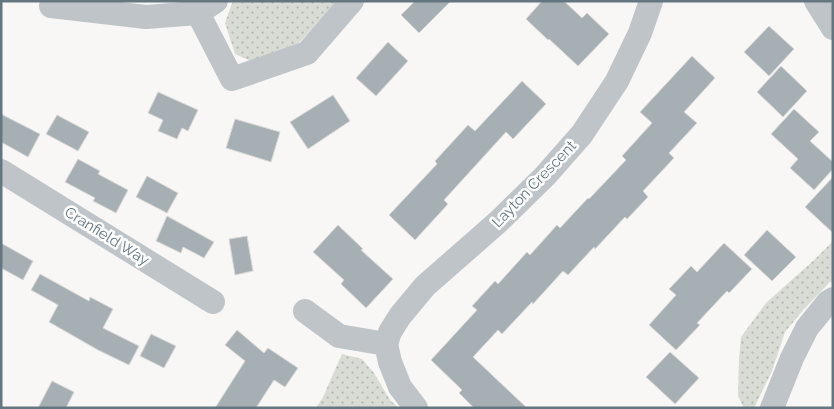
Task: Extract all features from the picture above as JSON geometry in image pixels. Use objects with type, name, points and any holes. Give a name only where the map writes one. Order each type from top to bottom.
[{"type":"street","points":[[51,6],[146,17],[207,7],[232,79],[307,53],[352,1]]},
{"type":"street","name":"Layton Crescent","points":[[386,344],[390,332],[400,316],[425,286],[498,222],[545,176],[582,134],[617,81],[640,33],[651,1]]},
{"type":"street","points":[[816,1],[833,28]]},
{"type":"street","name":"Cranfield Way","points":[[1,171],[213,302]]},
{"type":"street","points":[[772,408],[792,358],[807,328],[828,302],[833,299]]},
{"type":"street","points":[[305,311],[339,336],[386,344],[390,362],[400,387],[416,408]]},
{"type":"shaded area","points":[[235,1],[337,1],[298,44],[253,62],[235,54],[225,23],[232,3]]},
{"type":"shaded area","points":[[833,241],[833,281],[805,308],[785,332],[772,371],[754,408],[744,408],[738,396],[741,337],[766,303]]},
{"type":"shaded area","points":[[342,354],[362,359],[374,373],[390,400],[399,408],[316,408],[323,397]]},
{"type":"building","points":[[415,1],[451,1],[419,33],[401,15]]},
{"type":"building","points":[[542,1],[564,1],[582,18],[587,13],[609,34],[578,66],[526,19]]},
{"type":"building","points":[[769,26],[794,49],[769,76],[744,52]]},
{"type":"building","points":[[388,42],[408,61],[376,96],[356,78]]},
{"type":"building","points":[[692,56],[715,78],[684,112],[697,123],[669,153],[674,158],[643,191],[648,197],[627,219],[625,217],[595,249],[594,247],[568,275],[563,271],[502,334],[498,330],[473,357],[527,408],[474,408],[459,393],[462,390],[431,360],[477,310],[472,306],[495,281],[498,284],[527,252],[530,255],[557,225],[560,228],[626,160],[622,156],[652,123],[640,112]]},
{"type":"building","points":[[781,66],[807,91],[783,117],[757,92]]},
{"type":"building","points":[[522,81],[546,104],[513,139],[506,132],[444,200],[448,204],[415,240],[389,215],[437,164],[435,161],[468,125],[475,131]]},
{"type":"building","points":[[158,92],[198,110],[188,131],[182,128],[177,139],[158,131],[163,120],[148,113]]},
{"type":"building","points":[[333,95],[350,121],[308,149],[290,122]]},
{"type":"building","points":[[794,109],[819,132],[810,141],[833,162],[833,169],[814,190],[790,168],[798,159],[771,134]]},
{"type":"building","points":[[1,114],[40,134],[28,157],[1,142]]},
{"type":"building","points":[[57,115],[89,132],[78,151],[46,134]]},
{"type":"building","points":[[235,119],[280,132],[271,162],[226,148]]},
{"type":"building","points":[[78,159],[100,171],[98,174],[128,190],[116,213],[93,201],[95,198],[65,182]]},
{"type":"building","points":[[147,176],[178,193],[167,213],[136,197]]},
{"type":"building","points":[[833,177],[833,233],[805,207]]},
{"type":"building","points":[[167,216],[214,242],[204,258],[183,247],[181,253],[156,241]]},
{"type":"building","points":[[338,225],[363,249],[361,250],[393,279],[366,308],[341,284],[344,280],[313,252]]},
{"type":"building","points":[[767,230],[796,257],[772,281],[744,255]]},
{"type":"building","points":[[247,236],[253,271],[235,275],[229,239]]},
{"type":"building","points":[[1,243],[33,261],[23,280],[1,268]]},
{"type":"building","points":[[724,243],[752,269],[729,293],[727,291],[697,323],[700,325],[676,350],[649,325],[676,295],[669,289],[691,266],[697,272]]},
{"type":"building","points":[[40,274],[89,301],[90,297],[113,309],[103,328],[139,346],[129,365],[49,322],[58,305],[31,290]]},
{"type":"building","points":[[237,330],[264,353],[268,348],[298,368],[285,387],[274,380],[256,408],[215,408],[245,361],[225,345]]},
{"type":"building","points":[[151,334],[176,346],[164,368],[140,356]]},
{"type":"building","points":[[670,352],[699,378],[675,404],[646,377]]},
{"type":"building","points":[[52,381],[74,392],[66,408],[38,408]]}]
